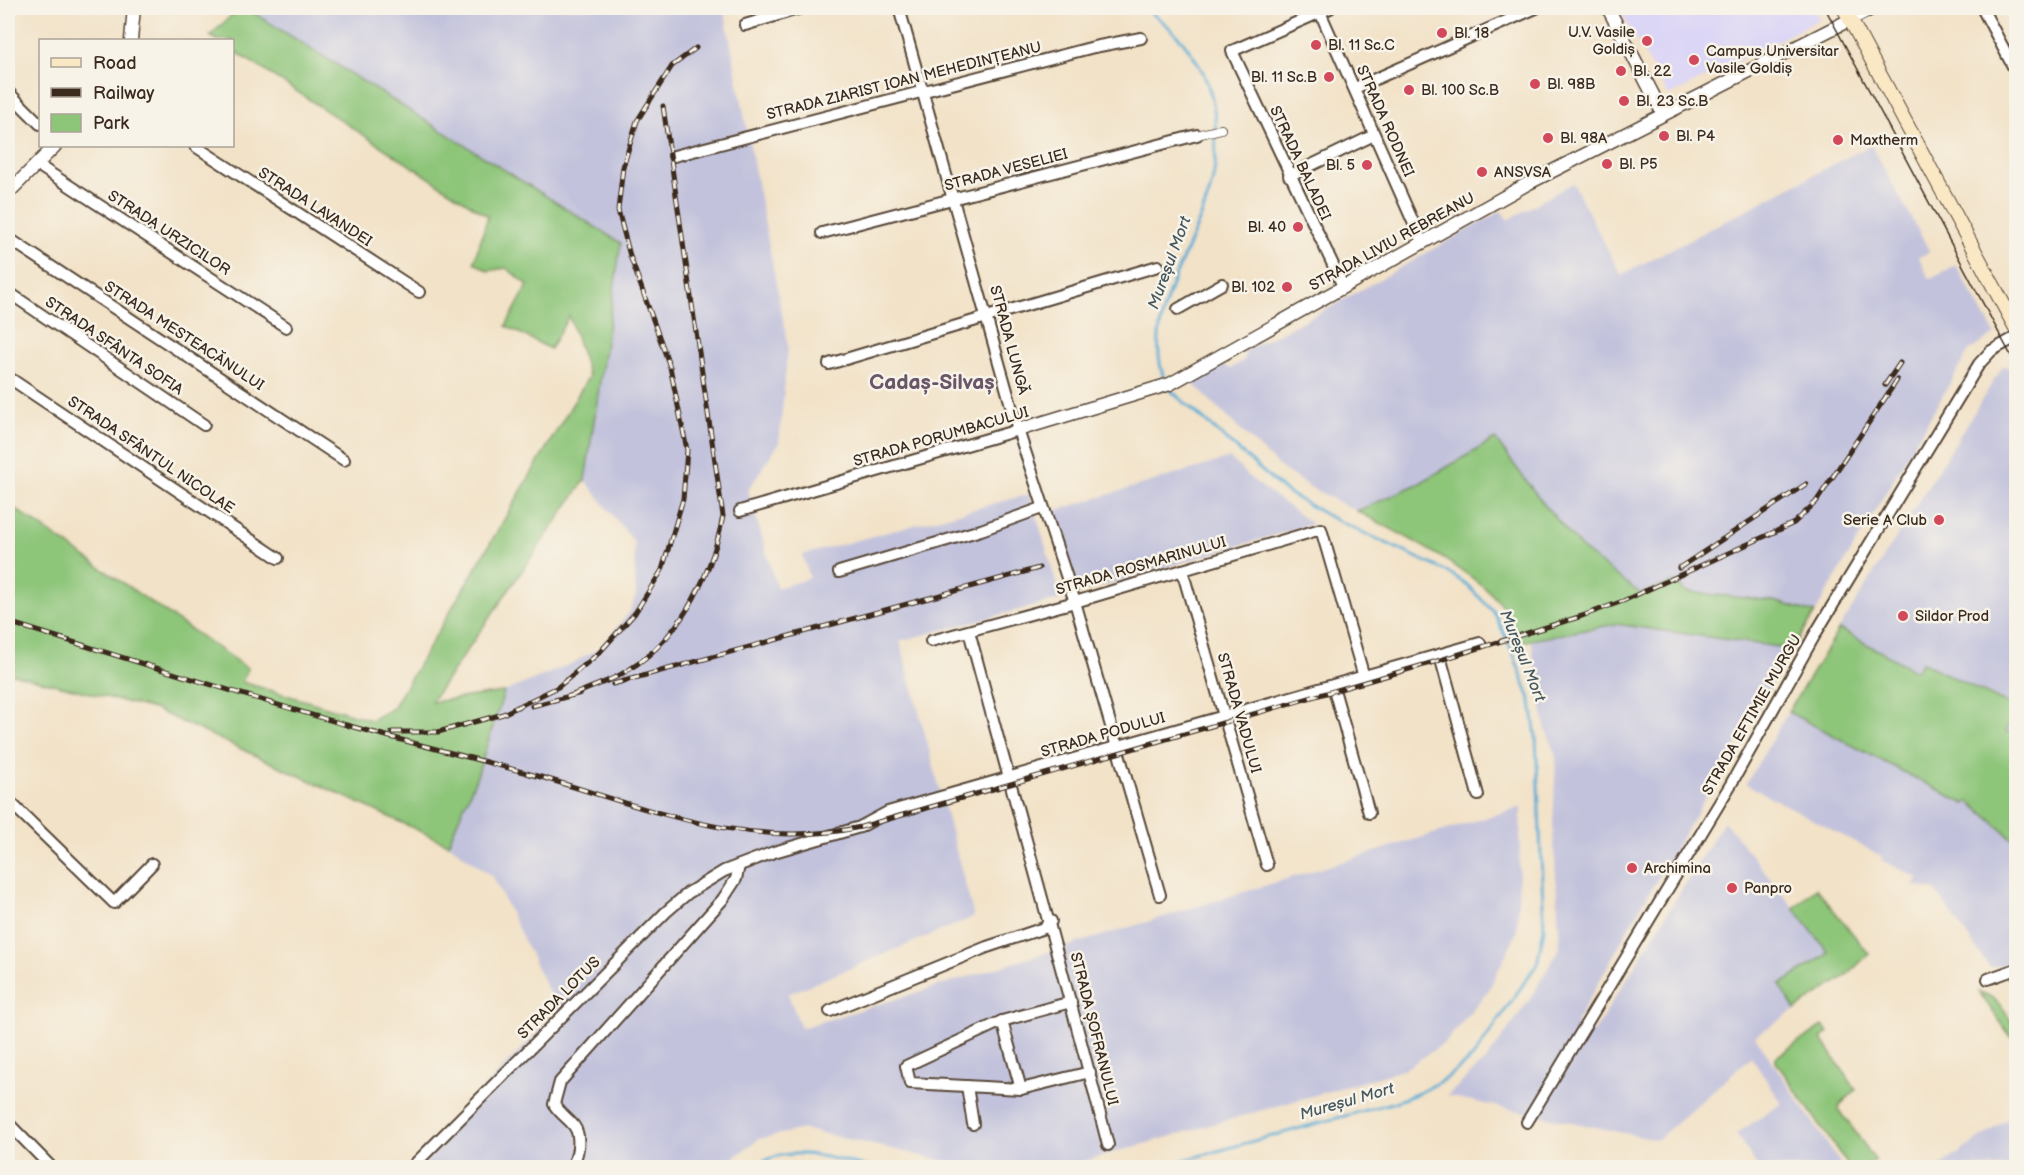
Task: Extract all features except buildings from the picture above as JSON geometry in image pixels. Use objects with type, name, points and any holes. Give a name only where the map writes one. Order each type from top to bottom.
[{"type":"main road","points":[[1847,13],[2016,328]]},
{"type":"street","points":[[131,39],[134,8]]},
{"type":"street","points":[[745,24],[801,8]]},
{"type":"street","name":"STRADA LUNGĂ","points":[[899,8],[1018,430],[1075,602],[1160,895]]},
{"type":"street","points":[[1355,88],[1536,8]]},
{"type":"street","points":[[1608,8],[1662,114]]},
{"type":"street","name":"STRADA LIVIU REBREANU","points":[[1151,392],[1170,384],[1422,242],[1847,13],[1873,8]]},
{"type":"street","points":[[1982,8],[2016,72]]},
{"type":"street","name":"STRADA RODNEI","points":[[1325,10],[1374,135],[1422,242]]},
{"type":"street","name":"STRADA BALADEI","points":[[1325,10],[1232,51],[1342,286]]},
{"type":"street","name":"STRADA ZIARIST IOAN MEHEDINȚEANU","points":[[674,156],[1141,38]]},
{"type":"street","points":[[8,92],[39,123]]},
{"type":"street","points":[[1197,135],[1221,129]]},
{"type":"street","name":"STRADA VESELIEI","points":[[822,233],[1197,135]]},
{"type":"street","points":[[1289,176],[1374,135]]},
{"type":"street","points":[[8,193],[54,147]]},
{"type":"street","name":"STRADA LAVANDEI","points":[[197,147],[419,292]]},
{"type":"street","name":"STRADA URZICILOR","points":[[36,164],[286,327]]},
{"type":"street","name":"STRADA MESTEACĂNULUI","points":[[8,238],[344,460]]},
{"type":"street","points":[[829,364],[1158,266]]},
{"type":"street","points":[[1178,309],[1222,284]]},
{"type":"street","name":"STRADA SFÂNTA SOFIA","points":[[8,292],[204,425]]},
{"type":"street","name":"STRADA EFTIMIE MURGU","points":[[1527,1122],[1731,784],[1817,630],[1979,364],[1991,351],[2016,337]]},
{"type":"street","name":"STRADA SFÂNTUL NICOLAE","points":[[8,377],[278,558]]},
{"type":"street","name":"STRADA PORUMBACULUI","points":[[740,512],[1151,392]]},
{"type":"street","points":[[839,572],[981,530],[1042,508]]},
{"type":"street","name":"STRADA ROSMARINULUI","points":[[931,641],[1075,602],[1321,529],[1365,677]]},
{"type":"street","name":"STRADA VADULUI","points":[[1182,570],[1267,865]]},
{"type":"street","points":[[830,1011],[987,947],[1044,928],[1051,921],[1008,777],[969,631]]},
{"type":"street","name":"STRADA PODULUI","points":[[739,866],[790,846],[860,827],[888,812],[1480,643]]},
{"type":"street","points":[[1440,656],[1478,795]]},
{"type":"street","points":[[1333,686],[1369,813]]},
{"type":"street","points":[[8,800],[114,903],[152,864]]},
{"type":"street","points":[[571,1167],[577,1154],[577,1133],[574,1126],[554,1104],[560,1082],[723,899],[736,879],[739,866]]},
{"type":"street","name":"STRADA LOTUS","points":[[411,1167],[688,892],[739,866]]},
{"type":"street","name":"STRADA ȘOFRANULUI","points":[[1051,921],[1108,1145]]},
{"type":"street","points":[[1988,979],[2016,969]]},
{"type":"street","points":[[1071,1002],[1002,1021],[906,1066],[910,1083],[1021,1089],[1090,1072]]},
{"type":"street","points":[[1002,1021],[1021,1089]]},
{"type":"street","points":[[967,1086],[973,1124]]},
{"type":"street","points":[[8,1123],[52,1167]]},
{"type":"shaded area","points":[[246,8],[724,8],[788,346],[779,443],[748,490],[777,588],[810,578],[802,555],[1030,494],[1061,599],[900,641],[974,917],[788,994],[801,1028],[1521,807],[1517,932],[1488,991],[1445,1043],[1403,1070],[1067,1166],[971,1167],[803,1129],[759,1139],[721,1167],[408,1167],[558,1011],[493,877],[448,844],[477,776],[504,692],[573,663],[599,648],[629,613],[636,596],[634,542],[585,480],[621,244]]},
{"type":"shaded area","name":"Campus Universitar Vasile Goldiș","points":[[1618,8],[1813,8],[1820,19],[1669,96]]},
{"type":"shaded area","points":[[1871,145],[1930,252],[1919,257],[1929,279],[1956,265],[1995,334],[1969,351],[1815,613],[1774,601],[1687,592],[1674,582],[1641,594],[1583,550],[1542,502],[1420,483],[1357,511],[1311,488],[1278,466],[1190,381],[1222,363],[1230,369],[1244,360],[1246,350],[1325,310],[1501,211],[1508,220],[1573,183],[1621,275]]},
{"type":"shaded area","points":[[2003,366],[2009,367],[2016,382],[2016,736],[2006,731],[2015,707],[1922,662],[1916,671],[1839,629]]},
{"type":"shaded area","points":[[1230,458],[1250,478],[1312,524],[1079,593],[1054,511]]},
{"type":"shaded area","points":[[1616,624],[1793,649],[1632,922],[1576,1023],[1594,1032],[1724,821],[1830,953],[1781,985],[1795,1010],[1755,1036],[1843,1167],[1758,1167],[1736,1134],[1782,1103],[1751,1057],[1657,1140],[1447,1096],[1487,1059],[1532,996],[1560,947],[1553,827],[1556,754],[1545,727],[1531,639]]},
{"type":"shaded area","points":[[1788,712],[1965,804],[1968,800],[2016,842],[2016,964],[2014,961],[1990,968],[1935,890],[1915,886],[1918,878],[1881,860],[1883,857],[1746,784]]},
{"type":"shaded area","points":[[2016,1113],[2016,1167],[1939,1167]]},
{"type":"green space","points":[[239,8],[246,8],[621,243],[585,480],[431,702],[504,692],[477,776],[448,844],[154,709],[8,673],[8,504],[248,669],[242,682],[371,720],[393,708],[589,376],[569,316],[550,349],[506,326],[528,285],[506,268],[488,271],[474,262],[488,216],[234,51],[234,39],[215,39],[210,36]]},
{"type":"green space","points":[[1495,439],[1542,502],[1583,550],[1641,594],[1674,582],[1687,592],[1774,601],[1815,613],[1793,649],[1616,624],[1521,642],[1501,605],[1474,579],[1434,553],[1357,511],[1420,483]]},
{"type":"green space","points":[[1839,629],[1916,671],[1922,662],[2016,708],[2006,731],[2016,736],[2016,842],[1969,801],[1965,804],[1788,712]]},
{"type":"green space","points":[[1816,888],[1869,954],[1846,976],[1795,1010],[1780,985],[1829,953],[1794,908]]},
{"type":"green space","points":[[1979,992],[1993,999],[2005,1012],[2016,1036],[2016,1044]]},
{"type":"green space","points":[[1823,1026],[1828,1033],[1821,1038],[1856,1090],[1840,1105],[1839,1109],[1875,1160],[1864,1167],[1849,1167],[1776,1062],[1776,1057]]},
{"type":"waterway","name":"Mureșul Mort","points":[[1144,8],[1171,29],[1193,55],[1208,85],[1215,119],[1216,145],[1211,187],[1204,210],[1172,283],[1159,334],[1159,359],[1166,383]]},
{"type":"waterway","name":"Mureșul Mort","points":[[1156,1168],[1395,1102],[1419,1093],[1445,1079],[1473,1057],[1537,964],[1544,928],[1536,737],[1531,702],[1514,655],[1494,612],[1466,584],[1448,572],[1330,517],[1286,492],[1169,389]]},
{"type":"waterway","name":"Mureșul Mort","points":[[753,1168],[780,1155],[795,1154],[811,1154],[872,1168]]},
{"type":"tram line","points":[[1825,8],[2016,365]]},
{"type":"railway","points":[[392,732],[438,732],[503,714],[558,687],[599,653],[635,613],[662,570],[683,499],[687,450],[670,367],[630,256],[618,210],[623,167],[637,121],[672,66],[696,48]]},
{"type":"railway","points":[[575,694],[618,676],[639,663],[658,647],[674,628],[700,586],[710,563],[723,516],[663,106]]},
{"type":"railway","points":[[1885,385],[1900,363]]},
{"type":"railway","points":[[8,622],[221,688],[693,822],[775,834],[817,833],[861,827],[1434,662],[1623,601],[1794,523],[1816,502],[1897,380]]},
{"type":"railway","points":[[1679,568],[1806,484]]},
{"type":"railway","points":[[613,684],[1039,568]]},
{"type":"railway","points":[[532,706],[581,693]]},
{"type":"place","name":"Bl. 18","points":[[1442,33]]},
{"type":"place","name":"U.V. Vasile Goldiș","points":[[1647,41]]},
{"type":"place","name":"Bl. 11 Sc.C","points":[[1316,45]]},
{"type":"place","name":"Campus Universitar Vasile Goldiș","points":[[1694,60]]},
{"type":"place","name":"Bl. 22","points":[[1621,71]]},
{"type":"place","name":"Bl. 11 Sc.B","points":[[1329,77]]},
{"type":"place","name":"Bl. 98B","points":[[1535,84]]},
{"type":"place","name":"Bl. 100 Sc.B","points":[[1409,90]]},
{"type":"place","name":"Bl. 23 Sc.B","points":[[1624,101]]},
{"type":"place","name":"Bl. P4","points":[[1664,136]]},
{"type":"place","name":"Bl. 98A","points":[[1548,138]]},
{"type":"place","name":"Maxtherm","points":[[1838,140]]},
{"type":"place","name":"Bl. P5","points":[[1607,164]]},
{"type":"place","name":"Bl. 5","points":[[1367,165]]},
{"type":"place","name":"ANSVSA","points":[[1482,172]]},
{"type":"place","name":"Bl. 40","points":[[1298,227]]},
{"type":"place","name":"Bl. 102","points":[[1287,287]]},
{"type":"place","name":"Serie A Club","points":[[1939,520]]},
{"type":"place","name":"Sildor Prod","points":[[1903,616]]},
{"type":"place","name":"Archimina","points":[[1632,868]]},
{"type":"place","name":"Panpro","points":[[1732,888]]},
{"type":"district","name":"Cadaș-Silvaș","points":[[932,382]]}]
